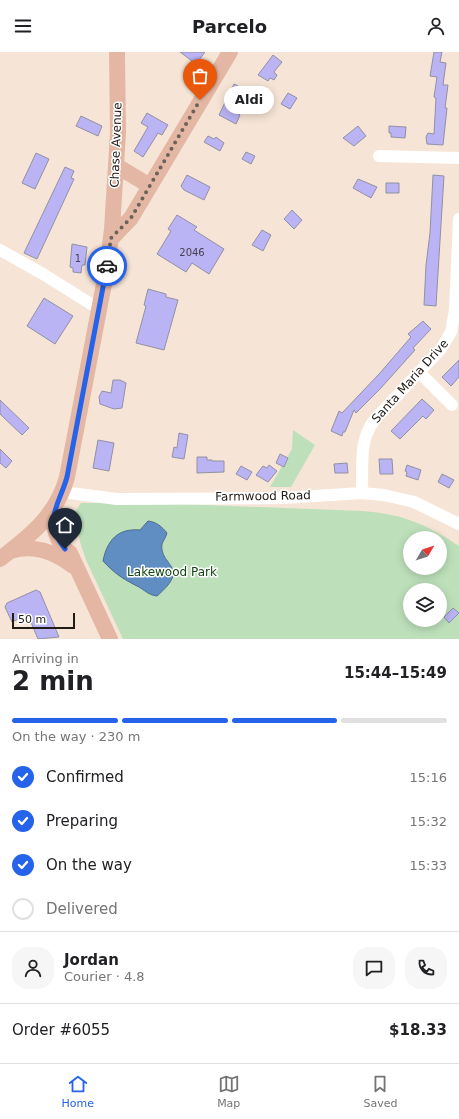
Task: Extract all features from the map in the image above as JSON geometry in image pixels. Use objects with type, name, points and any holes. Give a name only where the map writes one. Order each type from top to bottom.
[{"type":"main road","name":"Chase Avenue","points":[[6,555],[35,531],[54,508],[67,477],[111,238],[117,166],[117,52]]},
{"type":"main road","points":[[111,238],[128,223],[230,52]]},
{"type":"main road","points":[[117,166],[150,186]]},
{"type":"main road","points":[[54,508],[53,521],[56,533],[63,547],[70,553],[110,639]]},
{"type":"main road","points":[[6,555],[26,548],[49,552],[69,563],[80,575]]},
{"type":"street","points":[[379,156],[459,158]]},
{"type":"street","name":"Santa Maria Drive","points":[[362,493],[363,446],[368,430],[376,418],[445,344],[453,326],[459,219]]},
{"type":"street","points":[[0,250],[43,274],[99,309]]},
{"type":"street","points":[[419,372],[452,405]]},
{"type":"street","name":"Farmwood Road","points":[[62,492],[117,499],[283,498],[362,493],[384,495],[414,502],[459,524]]},
{"type":"green space","points":[[293,430],[315,445],[291,487],[270,487],[292,449]]},
{"type":"green space","name":"Lakewood Park","points":[[81,503],[155,503],[363,511],[377,512],[414,521],[434,531],[403,531],[403,575],[447,575],[447,539],[459,546],[459,639],[123,639],[86,560],[80,542],[75,512]]},
{"type":"water","points":[[148,521],[159,525],[167,533],[162,544],[162,551],[172,567],[173,572],[172,578],[167,586],[157,596],[123,578],[103,561],[107,547],[114,537],[125,531],[140,530]]},
{"type":"building","points":[[180,52],[205,52],[196,64]]},
{"type":"building","points":[[434,52],[442,52],[440,62],[446,63],[443,85],[448,85],[443,145],[427,144],[426,137],[428,133],[434,134],[436,98],[434,97],[437,77],[430,76]]},
{"type":"building","points":[[273,55],[282,62],[274,72],[277,75],[274,80],[270,78],[268,81],[258,75]]},
{"type":"building","points":[[234,84],[252,93],[247,103],[241,100],[235,112],[240,115],[236,124],[219,115]]},
{"type":"building","points":[[288,93],[297,98],[290,109],[281,104]]},
{"type":"building","points":[[147,113],[168,125],[162,135],[158,133],[143,157],[134,151],[148,127],[141,123]]},
{"type":"building","points":[[81,116],[102,126],[98,136],[76,126]]},
{"type":"building","points":[[358,126],[366,136],[354,146],[343,138]]},
{"type":"building","points":[[389,126],[406,127],[405,138],[391,137],[391,133],[389,133]]},
{"type":"building","points":[[208,136],[214,139],[216,137],[224,143],[220,151],[204,142]]},
{"type":"building","points":[[246,152],[255,156],[251,164],[242,159]]},
{"type":"building","points":[[36,153],[49,159],[35,189],[22,183]]},
{"type":"building","points":[[65,167],[74,171],[71,178],[74,179],[37,259],[24,253]]},
{"type":"building","points":[[187,175],[210,187],[204,200],[184,190],[181,186]]},
{"type":"building","points":[[433,175],[444,176],[436,306],[424,305]]},
{"type":"building","points":[[358,179],[377,187],[371,198],[353,188]]},
{"type":"building","points":[[386,183],[399,183],[399,193],[386,193]]},
{"type":"building","points":[[292,210],[302,220],[294,229],[284,219]]},
{"type":"building","points":[[177,215],[197,227],[194,230],[224,249],[209,274],[192,263],[186,272],[157,254],[171,231],[168,229]]},
{"type":"building","points":[[262,230],[271,235],[263,251],[252,245]]},
{"type":"building","points":[[72,244],[87,247],[85,265],[82,265],[81,273],[73,272],[73,268],[70,267]]},
{"type":"building","points":[[148,289],[166,294],[166,297],[178,300],[164,350],[136,343],[146,306],[144,305]]},
{"type":"building","points":[[44,298],[73,316],[55,344],[27,326]]},
{"type":"building","points":[[423,321],[431,329],[413,348],[415,350],[356,413],[354,410],[342,436],[331,431],[339,411],[342,413],[380,373],[411,337],[408,334]]},
{"type":"building","points":[[459,360],[459,377],[451,386],[442,377]]},
{"type":"building","points":[[113,380],[120,380],[126,383],[122,408],[114,409],[100,404],[99,397],[102,391],[111,393]]},
{"type":"building","points":[[422,399],[434,410],[426,419],[423,416],[400,439],[391,431]]},
{"type":"building","points":[[0,400],[29,428],[22,435],[0,414]]},
{"type":"building","points":[[179,433],[188,435],[184,459],[172,457],[174,447],[177,448]]},
{"type":"building","points":[[98,440],[114,443],[109,471],[93,468]]},
{"type":"building","points":[[0,449],[12,461],[6,468],[0,463]]},
{"type":"building","points":[[280,454],[288,458],[284,467],[276,463]]},
{"type":"building","points":[[197,457],[207,457],[207,460],[212,461],[224,461],[224,472],[197,473]]},
{"type":"building","points":[[379,459],[392,459],[393,474],[380,474]]},
{"type":"building","points":[[347,463],[348,473],[335,473],[334,464]]},
{"type":"building","points":[[269,465],[277,471],[268,482],[256,475],[263,466],[267,468]]},
{"type":"building","points":[[407,465],[421,470],[418,480],[406,476],[407,472],[405,471]]},
{"type":"building","points":[[241,466],[252,472],[247,480],[236,474]]},
{"type":"building","points":[[442,474],[454,480],[449,488],[438,482]]},
{"type":"building","points":[[36,590],[40,592],[59,637],[38,639],[28,615],[12,622],[5,607],[7,603]]},
{"type":"building","points":[[453,608],[459,613],[449,623],[447,621],[447,614]]},
{"type":"way so far","points":[[107,266],[111,238],[128,223],[200,100]]},
{"type":"place","name":"Aldi","points":[[200,100]]},
{"type":"route","points":[[65,549],[57,535],[53,521],[54,508],[67,477],[107,266]]}]
